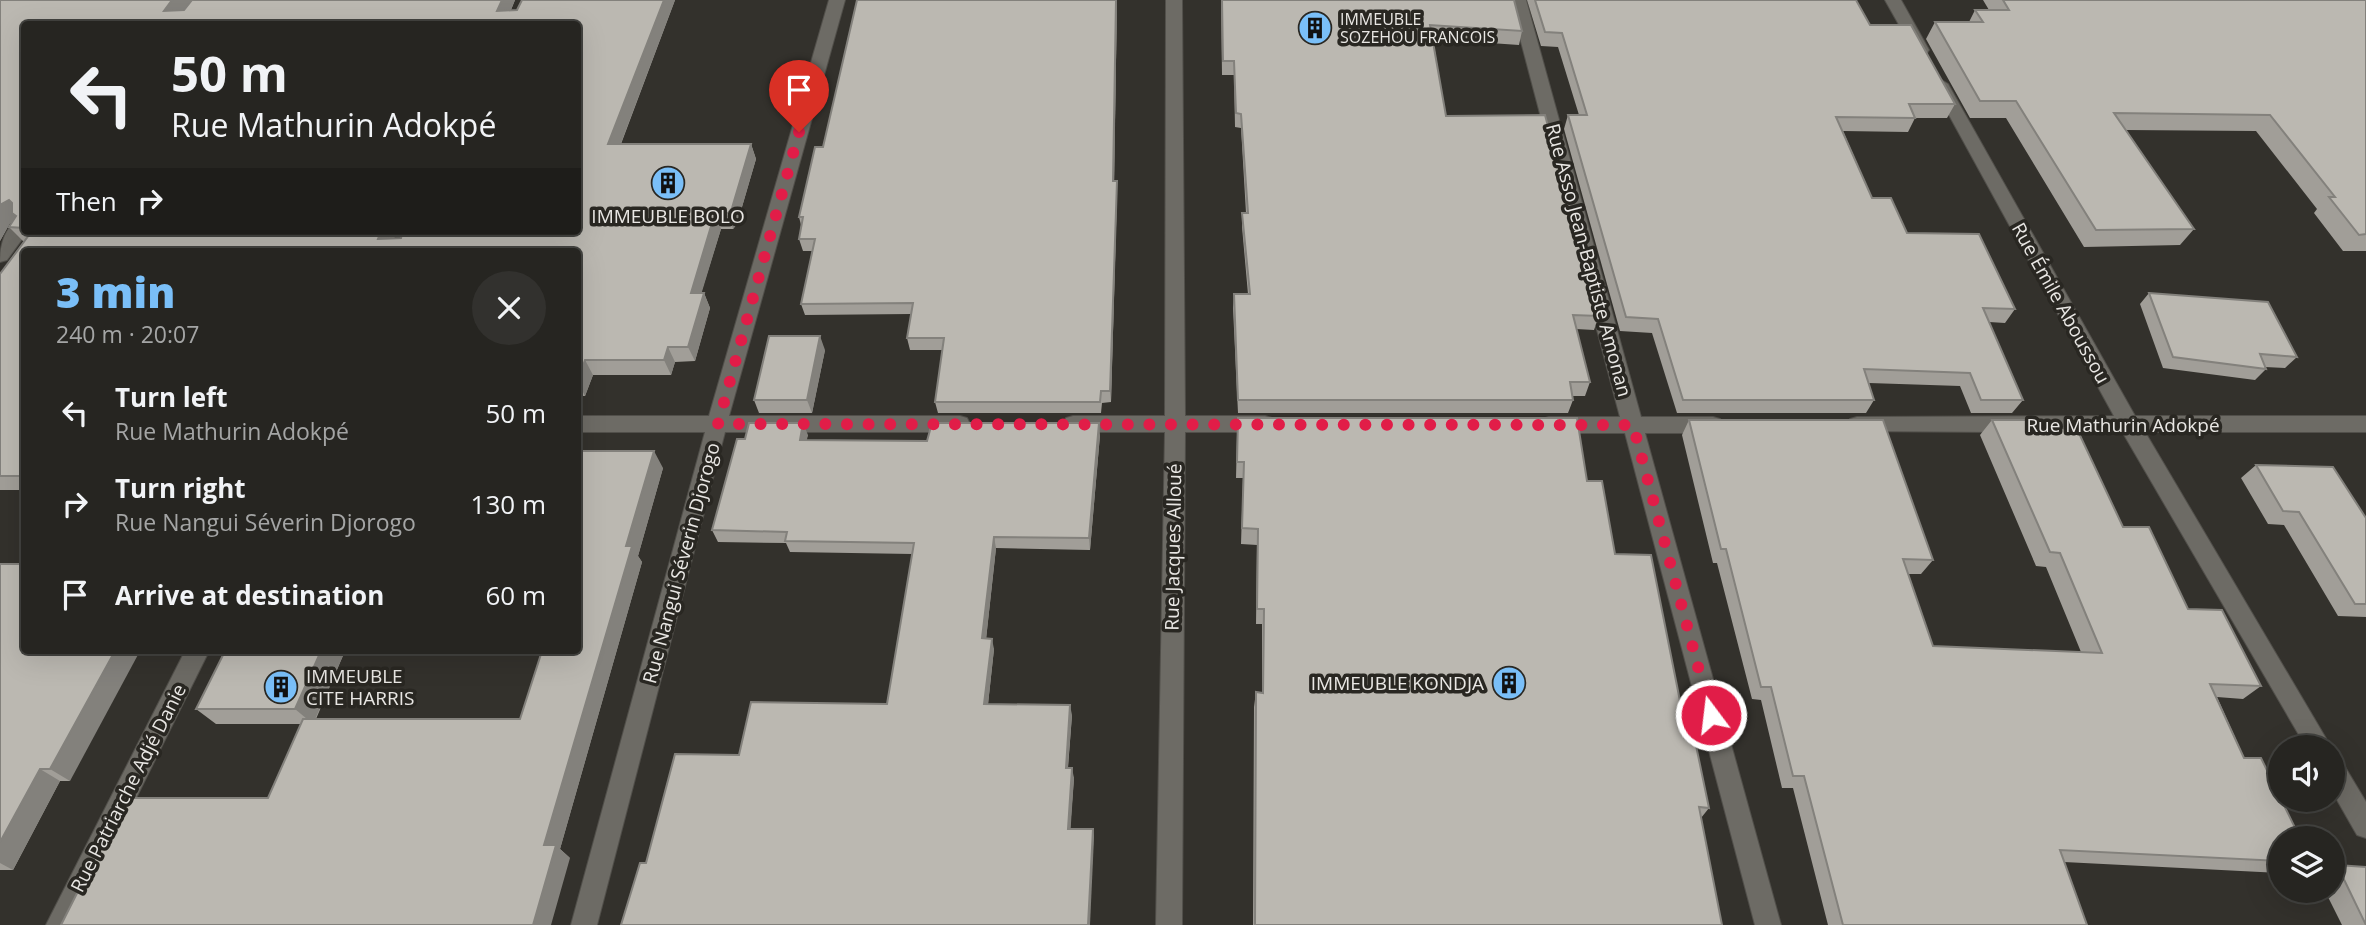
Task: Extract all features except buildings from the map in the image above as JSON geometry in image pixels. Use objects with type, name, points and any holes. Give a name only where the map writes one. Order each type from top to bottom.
[{"type":"street","name":"Rue Nangui Séverin Djorogo","points":[[584,925],[718,424],[837,0]]},
{"type":"street","name":"Rue Jacques Alloué","points":[[1169,925],[1175,424],[1174,0]]},
{"type":"street","name":"Rue Asso Jean-Baptiste Amonan","points":[[1518,0],[1768,925]]},
{"type":"street","name":"Rue Émile Aboussou","points":[[1893,0],[2130,426],[2312,735]]},
{"type":"street","points":[[0,255],[21,228]]},
{"type":"street","points":[[581,424],[981,424]]},
{"type":"street","points":[[1050,424],[1286,425]]},
{"type":"street","name":"Rue Mathurin Adokpé","points":[[1840,425],[2366,424]]},
{"type":"street","points":[[1522,425],[1729,425]]},
{"type":"street","name":"Rue Patriarche Adjé Danie","points":[[59,925],[195,654]]},
{"type":"street","points":[[2345,790],[2366,826]]},
{"type":"place","name":"IMMEUBLE SOZEHOU FRANCOIS","points":[[1315,28]]},
{"type":"place","name":"IMMEUBLE BOLO","points":[[668,183]]},
{"type":"place","name":"IMMEUBLE KONDJA","points":[[1509,683]]},
{"type":"place","name":"IMMEUBLE CITE HARRIS","points":[[281,687]]},
{"type":"route","points":[[799,132],[718,424],[1633,425],[1711,715]]}]
